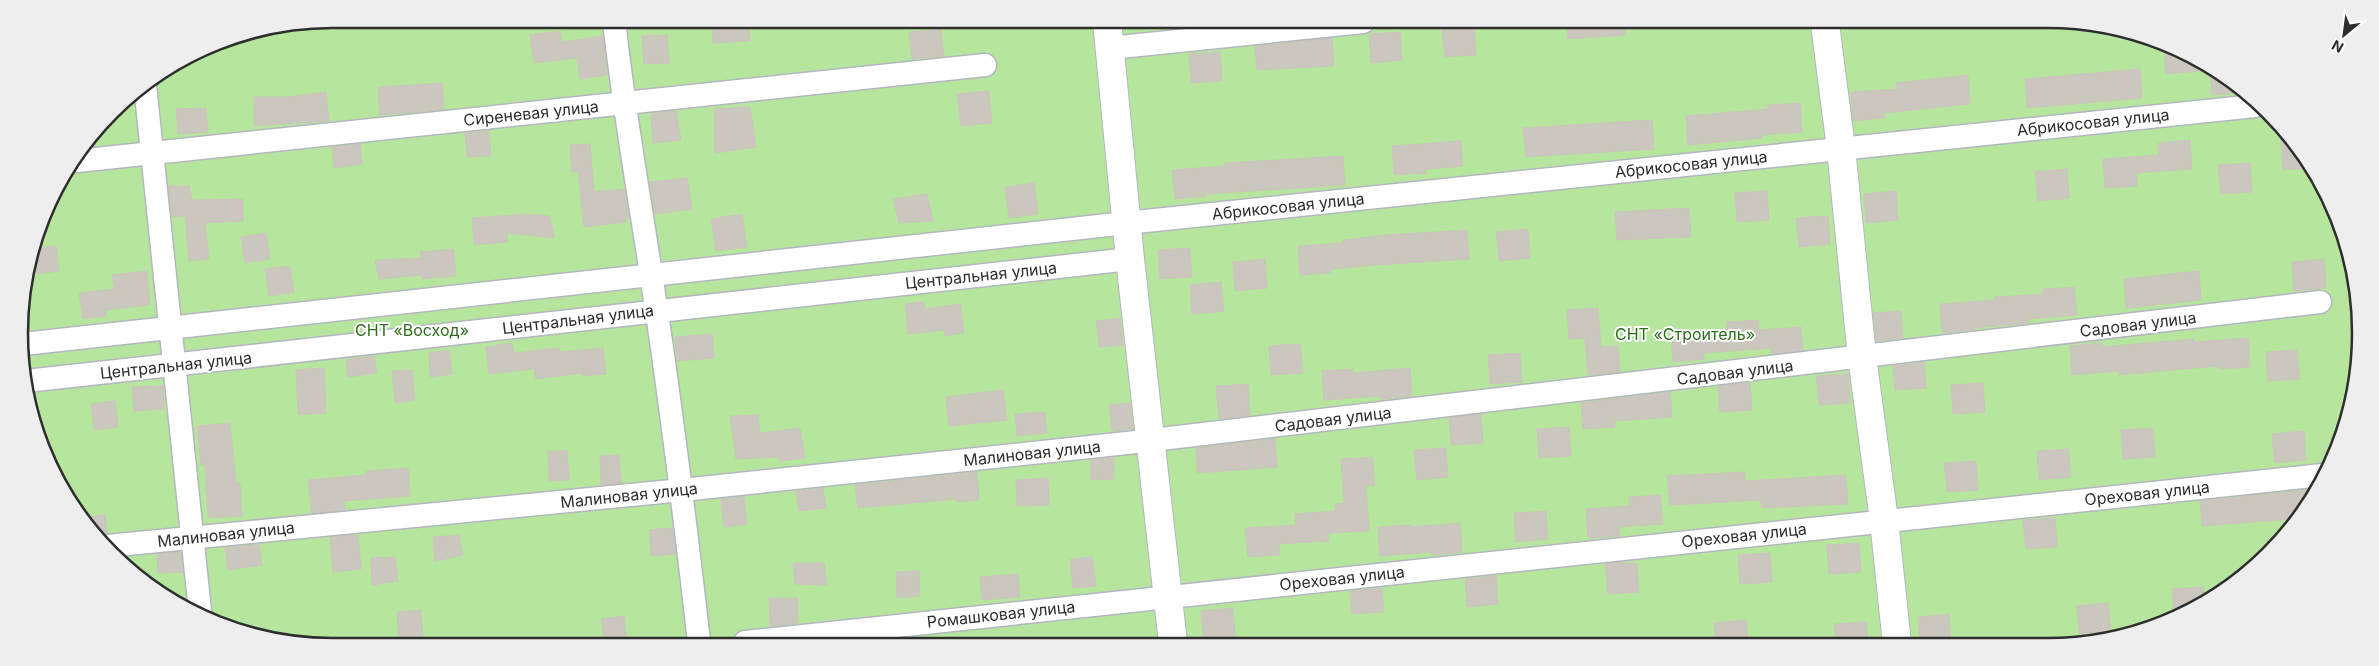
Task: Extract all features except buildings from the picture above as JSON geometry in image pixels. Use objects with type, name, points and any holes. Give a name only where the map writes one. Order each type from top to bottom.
[{"type":"street","points":[[615,28],[623,104],[652,275],[682,490],[699,638]]},
{"type":"street","points":[[1172,638],[1126,223],[1108,34],[1236,28]]},
{"type":"street","points":[[1826,28],[1841,148],[1862,357],[1884,520],[1896,638]]},
{"type":"street","name":"Сиреневая улица","points":[[81,161],[985,65]]},
{"type":"street","points":[[146,92],[200,608]]},
{"type":"street","name":"Абрикосовая улица","points":[[1126,223],[2251,106]]},
{"type":"street","points":[[28,343],[1126,223]]},
{"type":"street","name":"Центральная улица","points":[[31,380],[1130,259]]},
{"type":"street","name":"Садовая улица","points":[[1150,440],[2320,302]]},
{"type":"street","name":"Малиновая улица","points":[[113,545],[192,536],[682,490],[1150,440]]},
{"type":"street","name":"Ореховая улица","points":[[1167,596],[2316,476]]},
{"type":"street","name":"Ромашковая улица","points":[[782,638],[1167,596]]},
{"type":"green space","points":[[313,28],[2066,28],[2106,33],[2163,51],[2199,68],[2216,79],[2262,117],[2300,163],[2311,180],[2328,216],[2346,273],[2352,333],[2346,393],[2328,450],[2311,486],[2288,519],[2262,549],[2216,587],[2181,607],[2125,628],[2086,636],[2066,638],[313,638],[273,633],[216,615],[180,598],[132,563],[91,519],[68,486],[59,468],[38,412],[30,373],[28,313],[33,273],[38,254],[59,198],[79,163],[117,117],[163,79],[198,59],[254,38],[273,33]]},
{"type":"park label","name":"СНТ «Восход»","points":[[412,330]]},
{"type":"park label","name":"СНТ «Строитель»","points":[[1685,334]]}]
